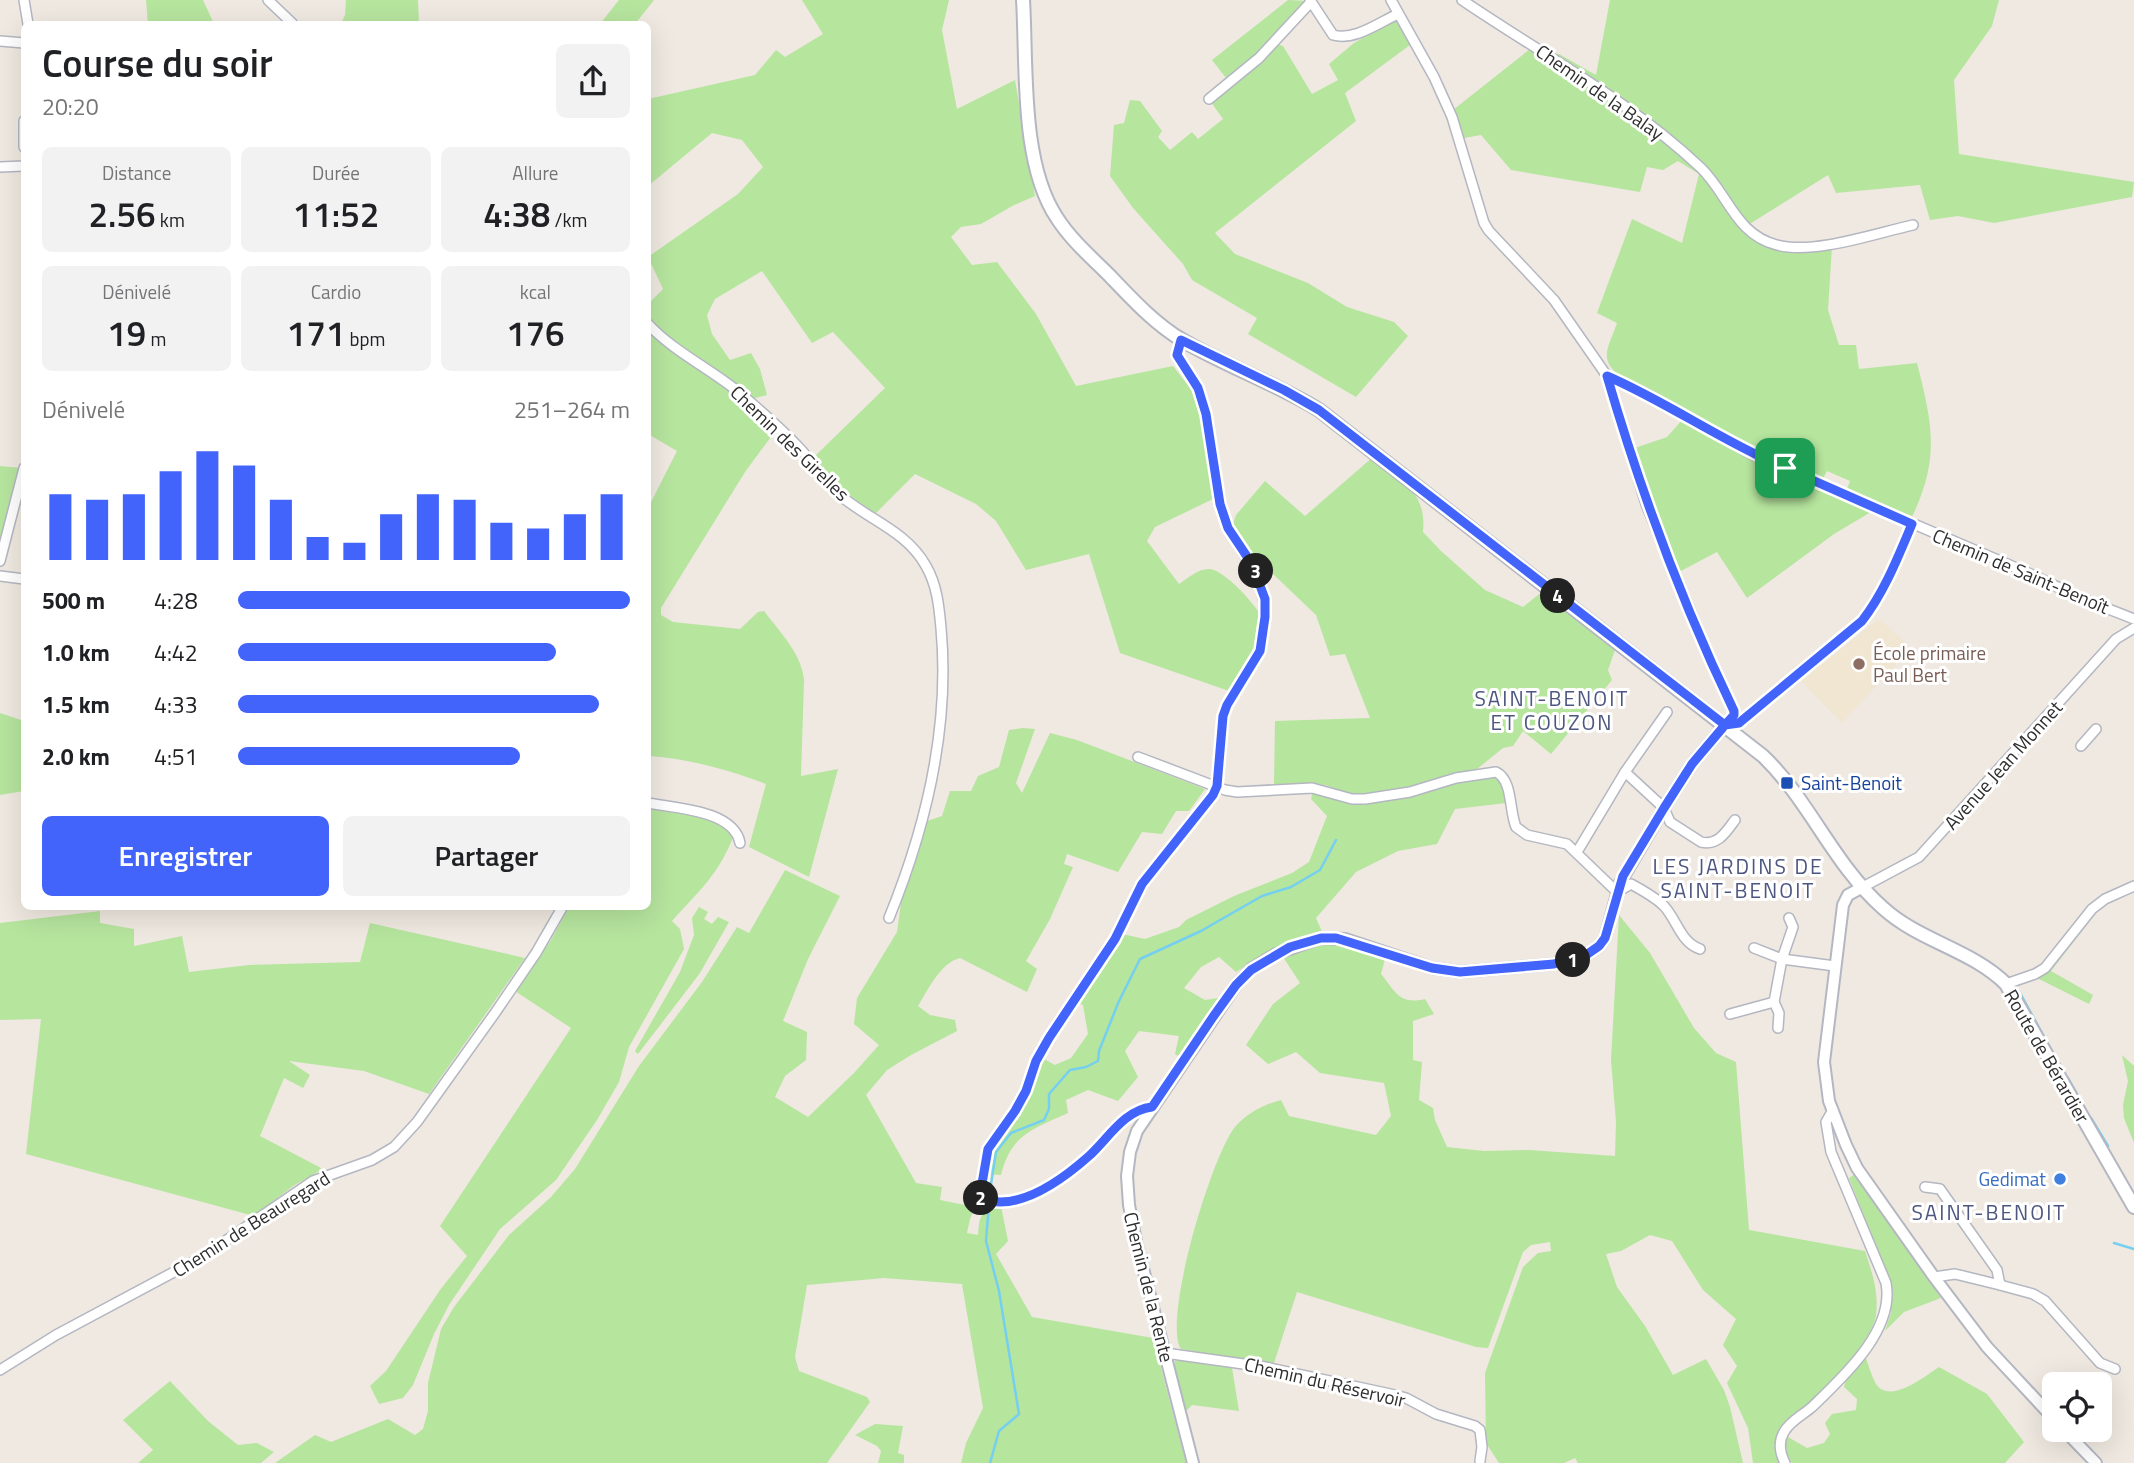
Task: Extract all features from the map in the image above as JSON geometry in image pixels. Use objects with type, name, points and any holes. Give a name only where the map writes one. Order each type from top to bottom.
[{"type":"main road","name":"Route de Bérardier","points":[[1023,0],[1030,144],[1047,200],[1056,217],[1079,244],[1132,298],[1181,340],[1319,410],[1763,756],[1781,774],[1847,871],[1885,911],[1908,927],[1985,966],[2006,984],[2134,1206]]},
{"type":"street","points":[[24,0],[28,21]]},
{"type":"street","points":[[268,0],[290,21]]},
{"type":"street","points":[[1391,0],[1434,77],[1452,117],[1476,198],[1489,231],[1554,300],[1607,376],[1642,492],[1659,538],[1734,711],[1734,715],[1725,725]]},
{"type":"street","name":"Chemin de la Balay","points":[[1462,0],[1591,82],[1648,122],[1703,170],[1720,191],[1738,221],[1760,238],[1775,245],[1804,247],[1852,240],[1913,225]]},
{"type":"street","points":[[1209,99],[1259,58],[1311,1],[1332,34],[1341,37],[1351,36],[1398,14]]},
{"type":"street","points":[[0,41],[21,43]]},
{"type":"street","points":[[0,167],[21,166]]},
{"type":"street","name":"Chemin des Girelles","points":[[651,327],[740,393],[788,436],[833,490],[880,521],[916,552],[933,582],[939,604],[943,673],[940,733],[912,853],[888,918]]},
{"type":"street","points":[[1152,1107],[1141,1108],[1131,1114],[1089,1156],[1049,1187],[1027,1197],[990,1201],[980,1195],[988,1149],[1026,1091],[1036,1061],[1115,939],[1142,884],[1213,795],[1217,786],[1223,716],[1260,651],[1265,605],[1258,577],[1228,528],[1220,504],[1206,414],[1198,388],[1177,355],[1181,340]]},
{"type":"street","name":"Chemin de Saint-Benoît","points":[[1607,376],[1645,393],[1753,455],[2134,619]]},
{"type":"street","points":[[0,561],[21,480]]},
{"type":"street","points":[[1725,725],[1739,723],[1862,621],[1871,610],[1912,524]]},
{"type":"street","points":[[0,576],[21,579]]},
{"type":"street","name":"Avenue Jean Monnet","points":[[1861,888],[1919,857],[2116,639],[2134,628]]},
{"type":"street","points":[[1577,852],[1625,772],[1667,712]]},
{"type":"street","name":"Chemin de la Rente","points":[[1193,1463],[1136,1241],[1128,1190],[1130,1152],[1137,1131],[1152,1107],[1236,985],[1251,970],[1276,954],[1310,941],[1329,938],[1345,940],[1443,970],[1460,972],[1554,964],[1586,955],[1605,938],[1623,876],[1664,808],[1692,764],[1725,725]]},
{"type":"street","points":[[2081,746],[2096,729]]},
{"type":"street","points":[[1138,757],[1237,792],[1312,788],[1352,799],[1410,792],[1456,778],[1496,772],[1501,774],[1506,782],[1516,827],[1527,835],[1567,844],[1617,892],[1631,884],[1649,895],[1664,906],[1691,946],[1700,949]]},
{"type":"street","points":[[1625,772],[1664,808],[1670,822],[1707,843],[1717,841],[1735,820]]},
{"type":"street","points":[[651,804],[713,815],[739,836],[740,843]]},
{"type":"street","points":[[2006,984],[2045,968],[2092,909],[2105,899],[2134,886]]},
{"type":"street","points":[[1861,888],[1845,900],[1835,967],[1824,1062],[1827,1090],[1833,1110],[1857,1168],[1987,1347],[2042,1406]]},
{"type":"street","name":"Chemin de Beauregard","points":[[0,1370],[56,1335],[187,1266],[313,1181],[372,1160],[394,1147],[417,1122],[495,1013],[536,953],[561,910]]},
{"type":"street","points":[[1778,1028],[1779,1013],[1774,1002],[1782,959],[1793,927],[1789,918]]},
{"type":"street","points":[[1754,948],[1782,959],[1835,967]]},
{"type":"street","points":[[1730,1014],[1774,1002]]},
{"type":"street","points":[[1785,1463],[1780,1450],[1784,1432],[1830,1388],[1874,1338],[1888,1306],[1886,1283],[1831,1152],[1826,1122],[1833,1110]]},
{"type":"street","points":[[1925,1187],[1940,1189],[1997,1270],[2000,1285]]},
{"type":"street","points":[[1934,1277],[1955,1274],[2032,1294],[2045,1301],[2100,1363],[2115,1369]]},
{"type":"street","name":"Chemin du Réservoir","points":[[1165,1353],[1265,1367],[1395,1395],[1480,1430],[1480,1461]]},
{"type":"street","points":[[2076,1442],[2096,1463]]},
{"type":"shaded area","name":"École primaire Paul Bert","points":[[1879,619],[1911,648],[1842,723],[1801,681]]},
{"type":"green space","points":[[146,0],[203,0],[213,21],[148,21]]},
{"type":"green space","points":[[346,0],[418,0],[419,21],[342,21]]},
{"type":"green space","points":[[619,0],[654,0],[637,21],[602,21]]},
{"type":"green space","points":[[802,0],[949,0],[942,30],[957,109],[1015,80],[1035,196],[981,224],[961,227],[951,237],[972,265],[997,262],[1036,314],[1076,386],[1173,366],[1191,389],[1202,418],[1213,499],[1155,527],[1147,541],[1179,584],[1202,570],[1217,571],[1238,588],[1261,615],[1255,653],[1229,691],[1120,653],[1089,554],[1026,570],[996,521],[976,504],[915,474],[876,513],[857,501],[834,481],[814,457],[885,388],[833,332],[812,343],[762,271],[715,299],[707,315],[712,334],[730,360],[751,353],[760,369],[767,395],[745,401],[776,430],[745,472],[661,608],[661,615],[673,622],[740,629],[758,612],[764,611],[794,652],[804,680],[801,776],[838,769],[809,877],[749,847],[766,784],[709,766],[651,756],[651,502],[677,451],[651,436],[651,301],[663,289],[651,263],[651,255],[738,194],[763,167],[742,140],[712,133],[651,184],[651,98],[755,75],[776,50],[785,57],[823,34]]},
{"type":"green space","points":[[1288,0],[1307,1],[1260,53],[1226,78],[1212,60]]},
{"type":"green space","points":[[1610,0],[1999,0],[1992,26],[1954,80],[1959,154],[2134,182],[2132,197],[1994,223],[1958,216],[1930,220],[1920,185],[1836,193],[1828,175],[1748,225],[1701,162],[1699,174],[1678,161],[1663,170],[1647,167],[1640,192],[1511,170],[1481,135],[1464,138],[1453,110],[1530,49],[1545,59],[1559,54],[1596,75]]},
{"type":"green space","points":[[1393,21],[1399,22],[1410,45],[1345,93],[1356,121],[1215,233],[1235,254],[1308,283],[1347,307],[1394,322],[1408,336],[1356,397],[1248,334],[1257,318],[1192,280],[1183,264],[1133,208],[1110,176],[1114,125],[1124,123],[1130,100],[1140,101],[1162,131],[1158,137],[1170,150],[1192,132],[1198,139],[1223,119],[1213,105],[1213,98],[1266,58],[1276,44],[1283,46],[1312,94],[1338,80],[1329,64],[1354,43]]},
{"type":"green space","points":[[1699,174],[1742,230],[1753,238],[1777,246],[1832,246],[1828,310],[1839,345],[1856,345],[1859,369],[1917,363],[1927,406],[1931,442],[1926,478],[1911,519],[1850,493],[1847,489],[1850,481],[1827,471],[1823,479],[1817,480],[1767,458],[1621,377],[1609,364],[1608,346],[1617,323],[1597,313],[1632,219],[1682,243]]},
{"type":"green space","points":[[1683,419],[1871,512],[1834,534],[1747,598],[1717,552],[1677,573],[1635,448],[1667,437]]},
{"type":"green space","points":[[1373,457],[1402,480],[1416,497],[1421,507],[1423,532],[1485,590],[1523,607],[1543,591],[1615,650],[1608,670],[1612,680],[1551,754],[1523,731],[1513,746],[1503,748],[1477,769],[1418,786],[1380,794],[1354,795],[1326,785],[1274,786],[1275,721],[1370,718],[1345,654],[1330,656],[1316,615],[1272,573],[1265,578],[1233,524],[1236,515],[1265,481],[1305,516]]},
{"type":"green space","points":[[0,466],[21,468],[21,472],[0,548]]},
{"type":"green space","points":[[0,713],[21,720],[21,792],[0,795]]},
{"type":"green space","points":[[1035,729],[1016,783],[1022,793],[1050,733],[1077,740],[1205,789],[1189,811],[1176,811],[1162,834],[1142,832],[1118,872],[1067,854],[1064,864],[1073,867],[1050,919],[1026,961],[1037,969],[1027,992],[960,958],[946,965],[918,1006],[930,1015],[955,1020],[957,1031],[887,1070],[866,1095],[916,1183],[942,1187],[940,1200],[975,1207],[967,1233],[978,1235],[982,1215],[1001,1206],[1008,1241],[996,1254],[1032,1317],[1153,1338],[1186,1463],[961,1463],[966,1443],[983,1408],[962,1284],[884,1278],[807,1285],[795,1357],[799,1371],[867,1397],[870,1402],[827,1463],[275,1463],[315,1435],[331,1442],[388,1419],[415,1435],[423,1429],[428,1411],[428,1383],[441,1329],[454,1307],[509,1235],[551,1197],[575,1169],[639,1066],[702,982],[737,927],[749,933],[785,870],[840,896],[808,959],[783,1021],[807,1032],[806,1060],[785,1076],[775,1097],[808,1117],[854,1073],[879,1045],[854,1024],[857,998],[897,932],[901,903],[927,821],[942,816],[950,791],[971,791],[978,776],[999,767],[1009,730]]},
{"type":"green space","points":[[1491,776],[1502,783],[1506,803],[1455,809],[1437,844],[1398,851],[1356,872],[1316,918],[1323,934],[1278,948],[1236,972],[1219,957],[1201,967],[1184,988],[1205,1000],[1218,998],[1178,1056],[1175,1054],[1179,1036],[1139,1031],[1125,1051],[1138,1077],[1118,1101],[1088,1090],[1066,1100],[1068,1113],[1034,1129],[1017,1142],[1005,1161],[1001,1175],[987,1174],[993,1152],[1023,1106],[1042,1058],[1055,1065],[1071,1058],[1088,1034],[1083,1005],[1077,1002],[1122,934],[1145,939],[1179,927],[1186,920],[1234,896],[1292,873],[1309,862],[1327,816],[1311,799],[1313,791],[1360,802],[1414,796]]},
{"type":"green space","points":[[651,808],[715,819],[734,835],[715,871],[672,921],[680,929],[684,949],[629,1047],[619,1082],[597,1120],[556,1180],[500,1229],[449,1305],[413,1385],[403,1398],[379,1404],[370,1386],[386,1371],[440,1290],[467,1256],[440,1226],[571,1028],[515,991],[551,940],[567,910],[651,910]]},
{"type":"green space","points":[[2103,904],[2051,971],[2093,995],[2089,1004],[2037,978]]},
{"type":"green space","points":[[699,907],[708,912],[704,919],[712,924],[718,917],[729,922],[700,973],[638,1054],[635,1051],[680,972],[694,935],[692,918]]},
{"type":"green space","points":[[100,911],[100,923],[134,929],[134,946],[182,936],[189,972],[249,965],[360,962],[370,923],[525,958],[429,1094],[364,1071],[289,1061],[310,1075],[303,1088],[284,1078],[260,1136],[323,1169],[293,1186],[254,1216],[26,1154],[41,1019],[0,1020],[0,923]]},
{"type":"green space","points":[[1619,915],[1650,953],[1694,1028],[1716,1053],[1736,1062],[1749,1230],[1865,1251],[1870,1267],[1877,1298],[1874,1324],[1838,1376],[1792,1417],[1782,1430],[1776,1447],[1780,1463],[1753,1463],[1748,1428],[1727,1383],[1737,1366],[1723,1345],[1736,1319],[1703,1290],[1672,1241],[1650,1235],[1621,1251],[1606,1254],[1617,1287],[1645,1326],[1673,1375],[1706,1359],[1724,1390],[1743,1463],[1578,1463],[1575,1458],[1564,1463],[1499,1463],[1486,1443],[1485,1373],[1523,1267],[1538,1253],[1551,1251],[1550,1242],[1531,1245],[1523,1252],[1488,1348],[1476,1347],[1297,1292],[1273,1366],[1181,1349],[1177,1332],[1178,1306],[1192,1238],[1214,1169],[1235,1127],[1256,1110],[1281,1100],[1289,1116],[1376,1135],[1391,1116],[1384,1083],[1320,1073],[1296,1052],[1268,1064],[1246,1045],[1273,1004],[1300,983],[1283,957],[1313,947],[1334,944],[1355,949],[1385,959],[1381,974],[1399,996],[1409,1000],[1425,999],[1434,1014],[1413,1021],[1413,1060],[1422,1062],[1419,1100],[1433,1108],[1435,1120],[1447,1147],[1615,1156],[1616,1122],[1611,1060]]},
{"type":"green space","points":[[2122,1055],[2134,1066],[2134,1143],[2124,1118],[2123,1105],[2128,1081]]},
{"type":"green space","points":[[1855,1174],[1941,1298],[1904,1312],[1885,1331],[1891,1313],[1891,1285],[1849,1178]]},
{"type":"green space","points":[[1864,1353],[1876,1384],[1882,1390],[1908,1387],[1939,1367],[1987,1394],[2024,1442],[2005,1463],[1792,1463],[1786,1450],[1788,1437],[1807,1448],[1824,1443],[1830,1434],[1825,1423],[1832,1414],[1856,1410],[1857,1399],[1844,1387],[1848,1372]]},
{"type":"green space","points":[[1181,1359],[1232,1368],[1239,1411],[1192,1405],[1186,1411],[1174,1367],[1175,1361]]},
{"type":"green space","points":[[170,1381],[208,1421],[238,1445],[257,1443],[274,1452],[261,1463],[138,1463],[153,1450],[123,1420]]},
{"type":"green space","points":[[875,1424],[903,1426],[898,1453],[904,1455],[904,1463],[878,1463],[881,1451],[877,1446],[855,1435]]},
{"type":"waterway","points":[[989,1197],[996,1152],[1011,1133],[1044,1120],[1049,1109],[1049,1094],[1070,1070],[1098,1061],[1099,1051],[1119,1001],[1140,959],[1201,931],[1262,896],[1291,887],[1320,870],[1336,840]]},
{"type":"waterway","points":[[2019,991],[2061,1068]]},
{"type":"waterway","points":[[2068,1078],[2082,1103]]},
{"type":"waterway","points":[[2091,1118],[2108,1146]]},
{"type":"waterway","points":[[989,1204],[986,1241],[999,1291],[1019,1414],[999,1431],[990,1463]]},
{"type":"waterway","points":[[2114,1243],[2134,1249]]},
{"type":"place","name":"École primaire Paul Bert","points":[[1859,664]]},
{"type":"place","name":"Saint-Benoit","points":[[1787,783]]},
{"type":"place","name":"Gedimat","points":[[2060,1179]]},
{"type":"district","name":"SAINT-BENOIT ET COUZON","points":[[1552,711]]},
{"type":"district","name":"LES JARDINS DE SAINT-BENOIT","points":[[1738,879]]},
{"type":"district","name":"SAINT-BENOIT","points":[[1989,1213]]},
{"type":"route","points":[[1785,468],[1753,455],[1671,407],[1607,376],[1646,504],[1734,711],[1734,715],[1725,725],[1319,410],[1181,340],[1177,355],[1198,388],[1206,414],[1220,504],[1228,528],[1252,564],[1265,599],[1260,651],[1223,716],[1217,786],[1213,795],[1142,884],[1115,939],[1049,1038],[1036,1061],[1026,1091],[988,1149],[980,1195],[982,1199],[994,1201],[1035,1195],[1089,1156],[1131,1114],[1141,1108],[1152,1107],[1236,985],[1261,962],[1290,947],[1321,938],[1336,938],[1432,968],[1460,972],[1554,964],[1586,955],[1599,946],[1610,925],[1623,876],[1692,764],[1725,725],[1739,723],[1862,621],[1871,610],[1912,524],[1785,468]]}]
